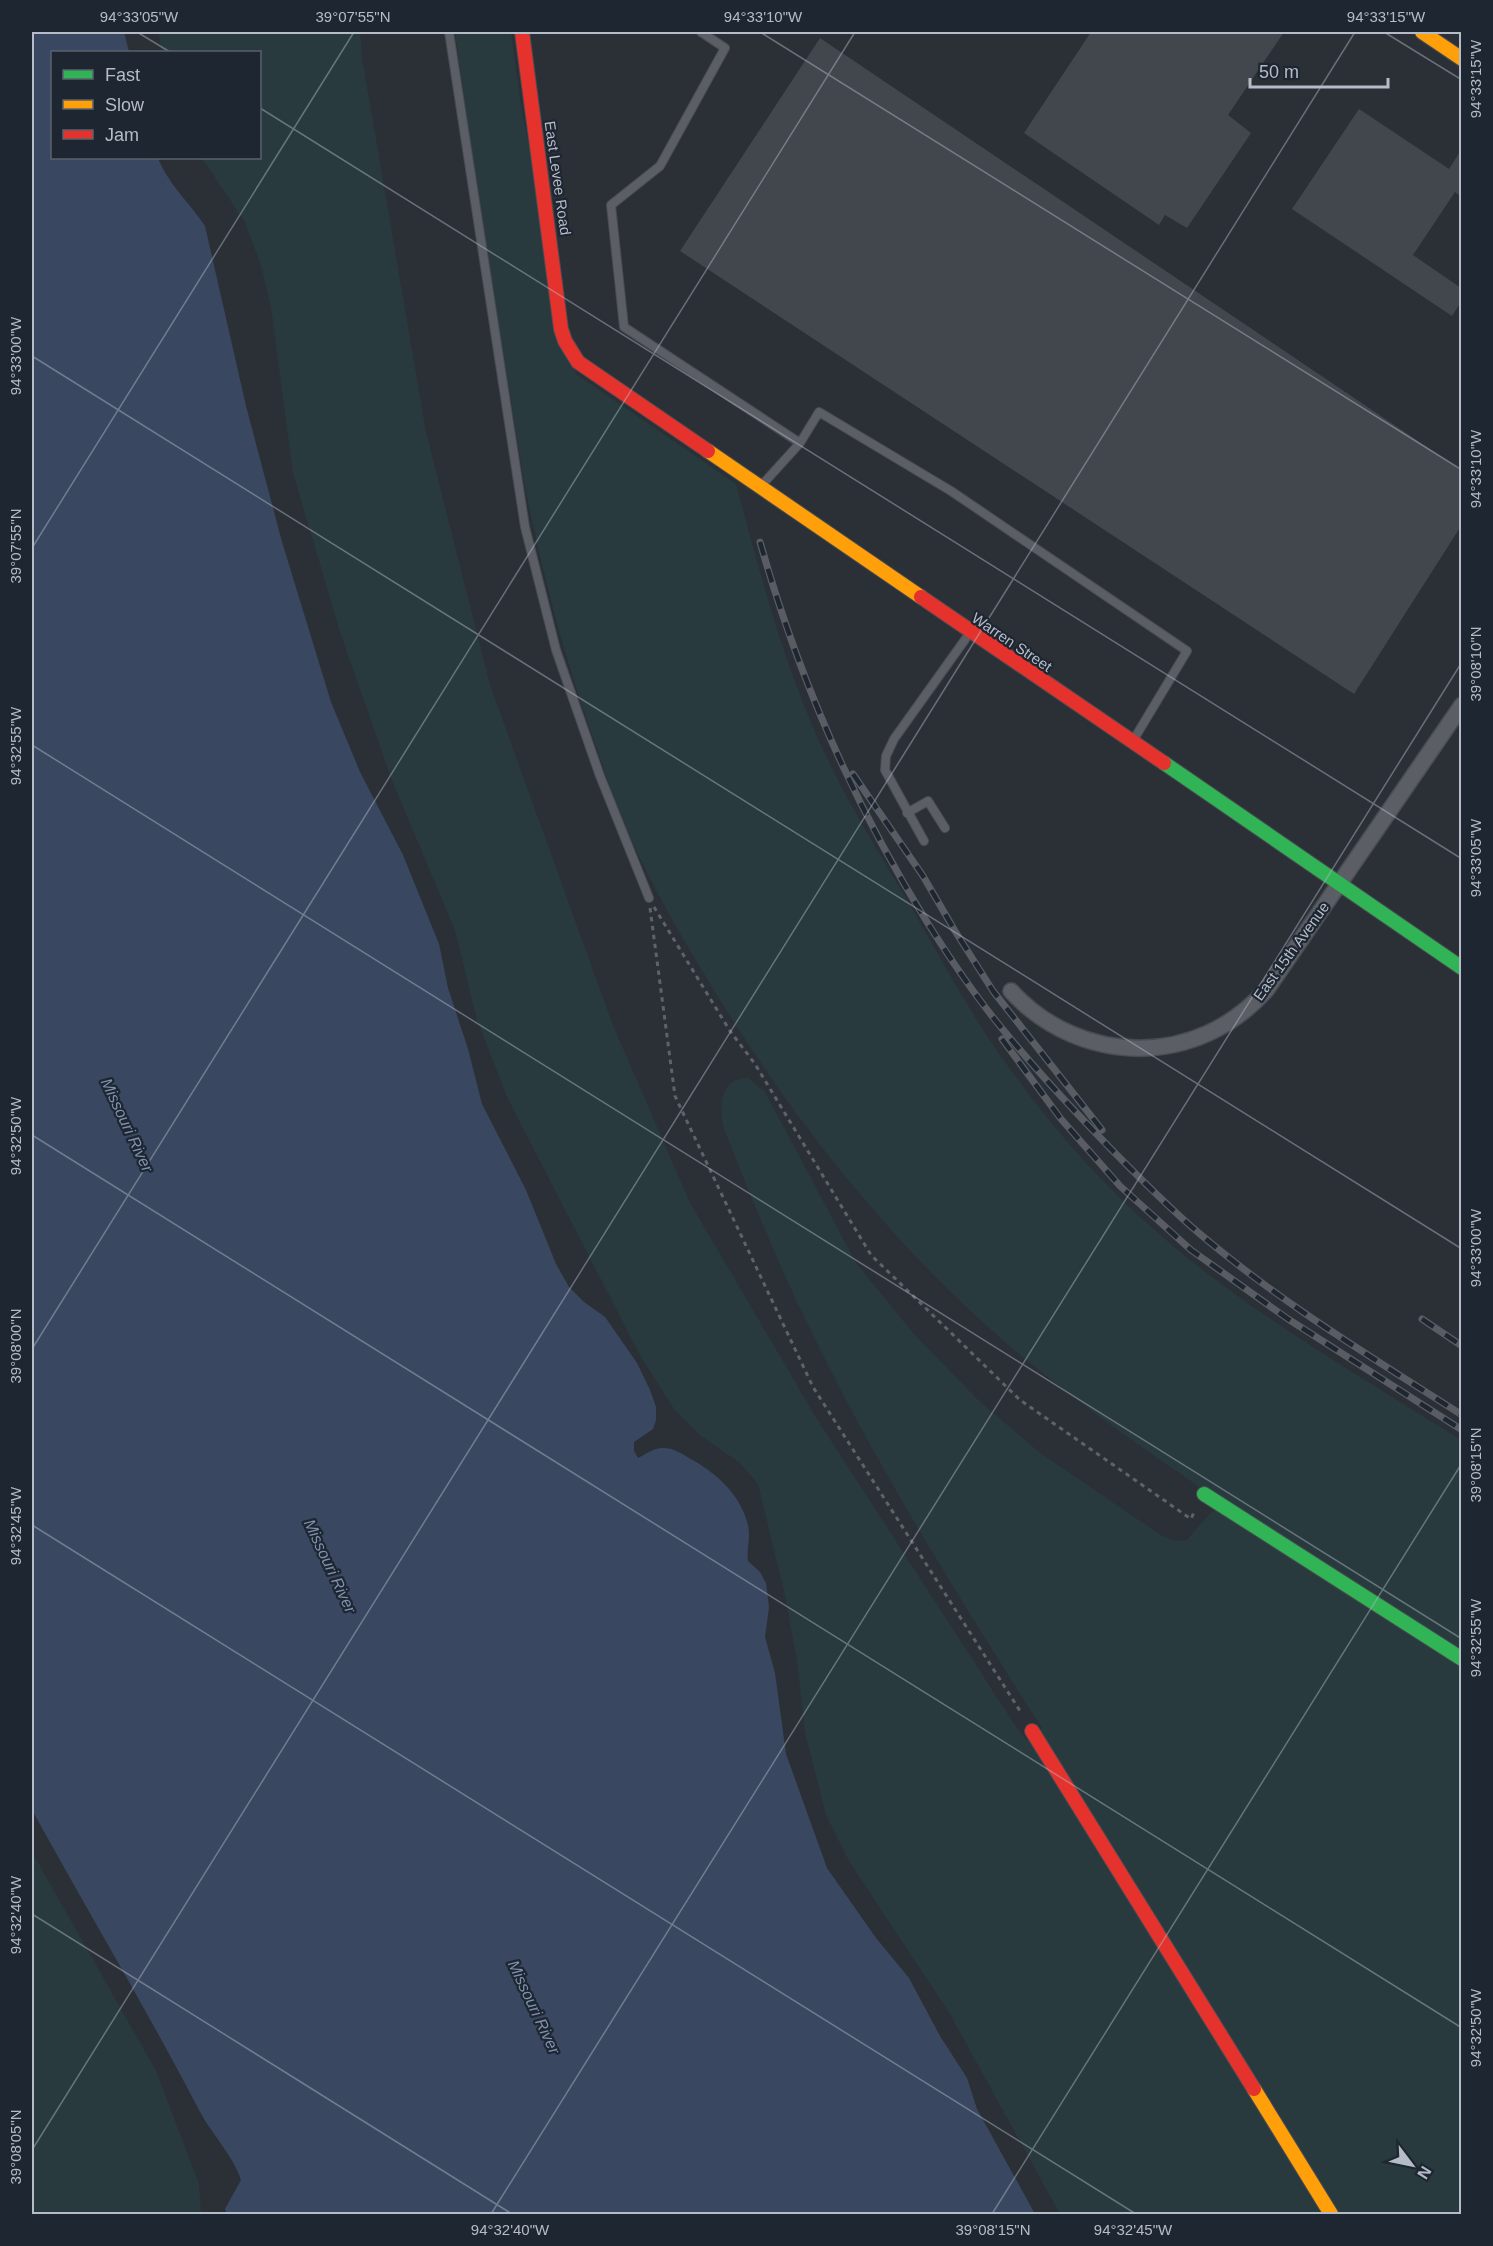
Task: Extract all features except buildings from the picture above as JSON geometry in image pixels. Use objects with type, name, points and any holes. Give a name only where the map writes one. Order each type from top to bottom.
[{"type":"street","name":"East Levee Road","points":[[522,32],[561,328]]},
{"type":"street","points":[[1422,32],[1461,58]]},
{"type":"street","name":"Warren Street","points":[[561,328],[578,362],[1461,968]]},
{"type":"street","name":"East 15th Avenue","points":[[1011,991],[1041,1019],[1064,1032],[1115,1047],[1143,1049],[1171,1046],[1199,1038],[1236,1018],[1258,999],[1461,705]]},
{"type":"street","points":[[1204,1494],[1461,1659]]},
{"type":"street","points":[[1032,1731],[1330,2214]]},
{"type":"lane","points":[[448,32],[525,527],[556,650],[600,776],[649,898]]},
{"type":"lane","points":[[701,32],[725,48],[660,166],[611,205],[624,327],[800,443]]},
{"type":"lane","points":[[759,488],[800,443],[819,412],[951,491],[1187,651],[1132,743]]},
{"type":"lane","points":[[924,842],[885,770],[886,756],[894,739],[970,633]]},
{"type":"lane","points":[[907,813],[928,801],[945,828]]},
{"type":"path","points":[[649,898],[730,1031],[755,1064],[871,1255],[1020,1400],[1191,1519],[1204,1494]]},
{"type":"path","points":[[649,898],[675,1096],[813,1387],[1032,1731]]},
{"type":"shaded area","points":[[158,32],[360,32],[362,58],[426,432],[490,685],[612,1023],[690,1203],[815,1416],[1018,1730],[1027,1740],[1042,1728],[894,1487],[839,1387],[790,1286],[724,1129],[723,1096],[731,1083],[748,1078],[765,1092],[856,1263],[913,1333],[980,1402],[1039,1452],[1162,1536],[1176,1541],[1187,1540],[1221,1501],[1131,1439],[1044,1374],[996,1334],[906,1246],[824,1150],[786,1099],[717,995],[654,886],[632,842],[610,787],[572,674],[542,565],[520,456],[455,32],[511,32],[521,107],[576,374],[736,484],[777,630],[818,739],[867,833],[991,1043],[1057,1130],[1116,1194],[1158,1233],[1267,1317],[1461,1440],[1461,2214],[1060,2214],[950,2014],[849,1861],[826,1815],[805,1732],[797,1661],[785,1595],[758,1484],[740,1463],[700,1435],[674,1409],[641,1357],[508,1099],[477,1020],[455,930],[393,783],[341,635],[293,473],[271,307],[261,265],[245,222],[203,159],[261,159],[261,51],[162,51]]},
{"type":"shaded area","points":[[32,1852],[156,2071],[199,2184],[201,2214],[32,2214]]},
{"type":"water","name":"Missouri River","points":[[32,32],[124,32],[129,51],[51,51],[51,159],[158,159],[173,185],[205,226],[246,406],[282,542],[331,702],[360,772],[403,855],[439,944],[448,988],[468,1049],[482,1104],[526,1190],[556,1264],[569,1287],[584,1302],[605,1317],[637,1363],[650,1390],[656,1407],[656,1420],[653,1429],[634,1442],[634,1451],[638,1458],[660,1448],[677,1451],[717,1477],[739,1503],[749,1530],[748,1561],[760,1572],[766,1583],[769,1607],[765,1637],[775,1673],[786,1754],[827,1868],[876,1938],[909,1978],[940,2036],[967,2078],[977,2109],[1035,2214],[227,2214],[225,2209],[241,2180],[238,2171],[199,2110],[32,1810]]},
{"type":"railway","points":[[760,542],[810,690],[852,785],[900,877],[927,922],[980,1001],[1000,1026],[1097,1135],[1200,1234],[1295,1307],[1462,1415]]},
{"type":"railway","points":[[853,774],[923,876],[993,991],[1102,1130]]},
{"type":"railway","points":[[1002,1039],[1061,1119],[1120,1186],[1191,1250],[1288,1319],[1462,1430]]},
{"type":"railway","points":[[1422,1319],[1462,1346]]},
{"type":"traffic: fast","points":[[1164,763],[1462,968]]},
{"type":"traffic: fast","points":[[1204,1494],[1462,1659]]},
{"type":"traffic: slow","points":[[1422,32],[1462,59]]},
{"type":"traffic: slow","points":[[708,451],[921,597]]},
{"type":"traffic: slow","points":[[1254,2089],[1331,2214]]},
{"type":"traffic: jam","points":[[522,32],[561,329],[565,341],[578,362],[708,451]]},
{"type":"traffic: jam","points":[[921,597],[1164,763]]},
{"type":"traffic: jam","points":[[1032,1731],[1254,2089]]}]
